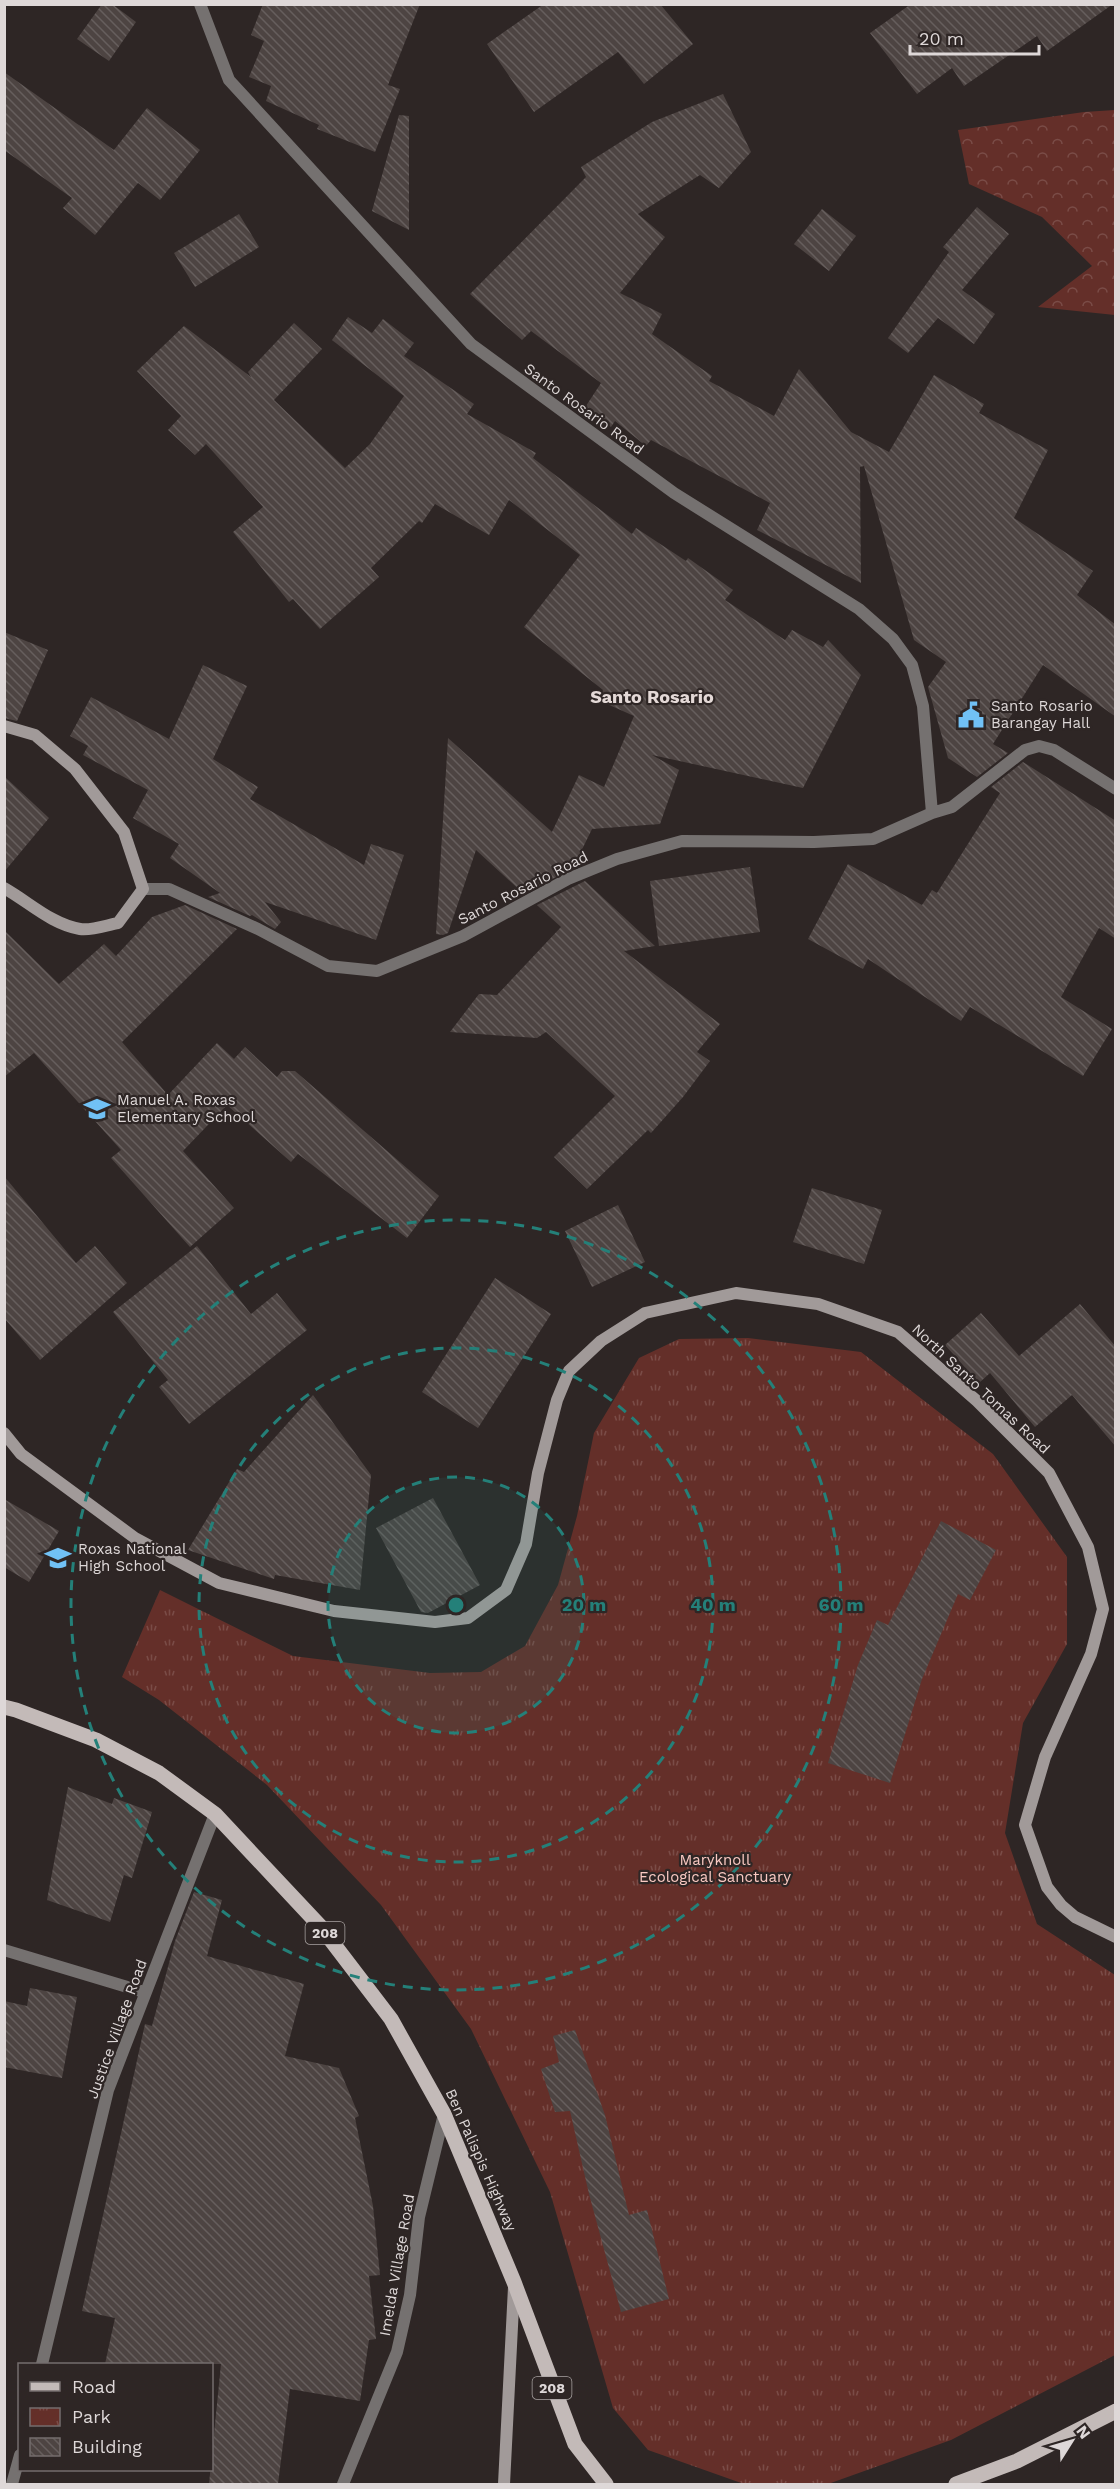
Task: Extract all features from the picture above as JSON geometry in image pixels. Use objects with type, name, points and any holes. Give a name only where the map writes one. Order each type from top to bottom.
[{"type":"main road","name":"Ben Palispis Highway","points":[[4,1707],[96,1740],[159,1773],[214,1814],[320,1926],[391,2019],[444,2114],[514,2282],[575,2444],[606,2484]]},
{"type":"main road","points":[[956,2484],[1017,2461],[1116,2411]]},
{"type":"street","name":"Santo Rosario Road","points":[[200,4],[229,80],[426,298],[471,344],[674,494],[859,609],[893,639],[912,665],[923,706],[932,813]]},
{"type":"street","points":[[4,726],[35,735],[75,769],[124,832],[142,889],[118,923],[82,930],[46,917],[22,898],[4,888]]},
{"type":"street","name":"Santo Rosario Road","points":[[142,889],[169,889],[258,929],[328,966],[377,971],[463,936],[567,879],[617,859],[681,841],[814,842],[873,839],[932,813],[952,807],[1025,750],[1039,746],[1054,750],[1116,789]]},
{"type":"street","name":"North Santo Tomas Road","points":[[4,1433],[21,1454],[135,1538],[219,1583],[334,1611],[435,1622],[468,1618],[506,1590],[526,1544],[538,1473],[557,1400],[569,1371],[601,1341],[645,1313],[736,1293],[818,1304],[898,1332],[977,1401],[1049,1473],[1088,1547],[1103,1609],[1091,1654],[1045,1757],[1025,1825],[1047,1887],[1061,1905],[1075,1917],[1116,1937]]},
{"type":"street","name":"Justice Village Road","points":[[42,2363],[108,2090],[214,1814]]},
{"type":"street","points":[[4,1950],[144,1992]]},
{"type":"street","name":"Imelda Village Road","points":[[343,2484],[397,2352],[410,2295],[419,2217],[444,2114]]},
{"type":"street","points":[[504,2484],[514,2282]]},
{"type":"street","points":[[12,2484],[18,2462]]},
{"type":"green space","points":[[1115,110],[1115,315],[1038,307],[1092,266],[1042,217],[969,184],[958,130],[1084,112]]},
{"type":"green space","name":"Maryknoll Ecological Sanctuary","points":[[748,1338],[861,1352],[993,1454],[1067,1557],[1067,1644],[1023,1723],[1005,1833],[1037,1924],[1115,1975],[1115,2355],[951,2440],[828,2484],[744,2484],[648,2450],[613,2408],[550,2192],[471,2029],[381,1905],[267,1785],[159,1700],[122,1677],[160,1590],[293,1656],[430,1673],[481,1672],[525,1646],[558,1585],[577,1516],[594,1433],[639,1358],[679,1339]]},
{"type":"building","points":[[102,4],[112,4],[136,22],[109,61],[77,39]]},
{"type":"building","points":[[263,4],[420,4],[388,85],[400,89],[375,152],[317,129],[319,125],[266,101],[271,86],[249,77],[264,41],[251,35]]},
{"type":"building","points":[[544,4],[660,4],[693,44],[644,84],[618,52],[534,112],[487,44]]},
{"type":"building","points":[[911,4],[1113,4],[1047,51],[1037,36],[964,86],[952,68],[917,94],[870,33]]},
{"type":"building","points":[[4,72],[114,150],[147,108],[200,150],[160,200],[138,183],[95,235],[63,208],[72,198],[4,150]]},
{"type":"building","points":[[723,94],[751,152],[719,188],[700,175],[638,214],[665,237],[620,293],[662,314],[652,334],[712,376],[709,381],[774,416],[799,369],[851,432],[889,452],[934,375],[984,404],[979,413],[1048,450],[1014,518],[1093,571],[1077,595],[1116,625],[1116,717],[1043,665],[993,744],[1008,753],[977,777],[948,758],[928,687],[946,662],[914,640],[864,466],[860,467],[861,583],[757,530],[770,503],[651,440],[646,446],[615,421],[611,427],[584,409],[601,383],[531,331],[522,340],[470,294],[586,177],[581,167],[652,122]]},
{"type":"building","points":[[399,115],[409,116],[409,230],[372,211]]},
{"type":"building","points":[[977,207],[1009,234],[962,290],[995,314],[974,344],[938,318],[908,353],[888,338],[949,252],[943,247]]},
{"type":"building","points":[[822,209],[856,236],[829,271],[794,244]]},
{"type":"building","points":[[239,214],[259,247],[195,287],[174,253]]},
{"type":"building","points":[[348,317],[372,333],[383,319],[414,343],[404,356],[474,404],[467,414],[536,453],[533,458],[632,534],[636,528],[686,561],[688,558],[733,590],[725,600],[785,640],[792,630],[823,647],[828,640],[861,675],[803,788],[652,755],[679,770],[660,824],[592,829],[573,868],[524,894],[476,850],[448,933],[436,934],[448,738],[552,832],[579,775],[604,787],[634,716],[598,700],[603,690],[524,627],[580,555],[509,500],[489,535],[435,504],[422,523],[419,521],[371,568],[379,577],[320,629],[293,599],[289,602],[233,532],[263,507],[206,444],[195,455],[168,430],[181,416],[137,371],[184,326],[251,377],[248,372],[294,323],[322,349],[274,400],[345,468],[370,444],[404,396],[332,340]]},
{"type":"building","points":[[4,632],[48,650],[17,721],[4,718]]},
{"type":"building","points":[[203,665],[247,686],[213,759],[258,787],[250,799],[364,865],[371,844],[404,855],[376,940],[265,902],[281,922],[275,929],[252,915],[208,897],[220,893],[170,858],[179,844],[133,818],[148,790],[83,755],[88,746],[70,736],[91,697],[169,739]]},
{"type":"building","points":[[1023,762],[1116,821],[1116,939],[1099,928],[1061,997],[1112,1029],[1083,1076],[970,1007],[961,1021],[868,959],[863,969],[808,939],[848,864],[922,905],[932,890],[937,893],[1000,793],[991,787]]},
{"type":"building","points":[[4,776],[49,818],[4,872]]},
{"type":"building","points":[[750,867],[760,932],[659,946],[650,881]]},
{"type":"building","points":[[585,881],[655,946],[624,951],[720,1024],[697,1052],[710,1061],[683,1097],[651,1133],[648,1130],[587,1189],[554,1157],[615,1096],[546,1032],[537,1038],[450,1032],[479,994],[497,995],[561,927],[537,905]]},
{"type":"building","points":[[185,905],[237,929],[122,1042],[168,1095],[217,1043],[234,1059],[245,1047],[277,1077],[282,1071],[295,1071],[439,1196],[407,1238],[298,1154],[291,1162],[227,1105],[183,1151],[234,1208],[190,1247],[111,1158],[121,1150],[34,1053],[4,1077],[4,930],[59,984],[104,944],[116,956],[152,917]]},
{"type":"building","points":[[4,1176],[76,1263],[95,1246],[127,1283],[40,1360],[4,1318]]},
{"type":"building","points":[[812,1188],[882,1210],[864,1264],[793,1242]]},
{"type":"building","points":[[618,1205],[645,1262],[592,1287],[565,1231]]},
{"type":"building","points":[[197,1246],[251,1314],[277,1293],[307,1330],[189,1424],[159,1387],[168,1380],[113,1312]]},
{"type":"building","points":[[495,1278],[551,1314],[478,1428],[422,1392]]},
{"type":"building","points":[[1080,1304],[1116,1347],[1116,1447],[1072,1395],[1035,1427],[990,1373],[979,1383],[945,1345],[981,1313],[1019,1356]]},
{"type":"building","points":[[313,1395],[371,1475],[360,1590],[275,1575],[274,1579],[188,1550],[237,1469],[244,1472]]},
{"type":"building","points":[[433,1498],[480,1585],[428,1613],[421,1612],[376,1528]]},
{"type":"building","points":[[4,1499],[59,1531],[29,1582],[4,1567]]},
{"type":"building","points":[[941,1521],[996,1550],[970,1600],[958,1594],[922,1679],[890,1783],[828,1763],[858,1665],[877,1620],[888,1625]]},
{"type":"building","points":[[68,1787],[112,1804],[114,1798],[152,1812],[132,1878],[124,1875],[110,1922],[47,1900]]},
{"type":"building","points":[[194,1892],[222,1900],[207,1956],[304,1984],[285,2056],[339,2068],[359,2116],[355,2118],[373,2206],[380,2275],[369,2276],[376,2339],[369,2340],[360,2401],[290,2389],[278,2484],[209,2484],[210,2471],[213,2471],[213,2444],[221,2364],[105,2363],[115,2318],[82,2311],[145,2024],[152,2026],[175,1941]]},
{"type":"building","points":[[30,1988],[77,1997],[62,2078],[4,2067],[4,2001],[27,2006]]},
{"type":"building","points":[[575,2030],[605,2115],[629,2215],[647,2210],[669,2299],[621,2312],[589,2194],[570,2111],[555,2112],[541,2069],[559,2062],[553,2036]]},
{"type":"place","name":"Santo Rosario Barangay Hall","points":[[971,715]]},
{"type":"place","name":"Manuel A. Roxas Elementary School","points":[[97,1109]]},
{"type":"place","name":"Roxas National High School","points":[[58,1558]]},
{"type":"district","name":"Santo Rosario","points":[[652,696]]}]
